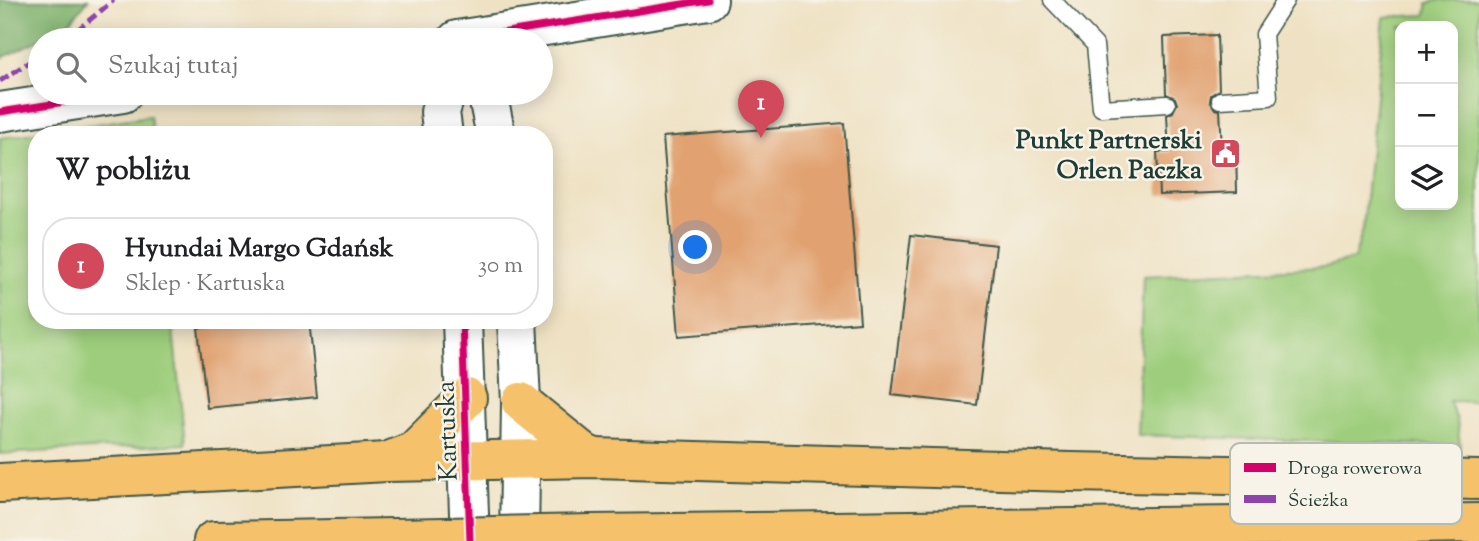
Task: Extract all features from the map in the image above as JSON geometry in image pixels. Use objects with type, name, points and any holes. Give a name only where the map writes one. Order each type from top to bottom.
[{"type":"main road","points":[[387,462],[414,452],[467,398]]},
{"type":"main road","points":[[521,402],[585,454],[595,458]]},
{"type":"main road","points":[[0,483],[387,462],[595,458],[1230,475]]},
{"type":"main road","points":[[212,541],[1398,524]]},
{"type":"street","points":[[536,28],[708,0]]},
{"type":"street","points":[[0,112],[45,105]]},
{"type":"street","points":[[442,105],[442,126]]},
{"type":"street","points":[[490,105],[494,126]]},
{"type":"street","name":"Kartuska","points":[[463,329],[470,541]]},
{"type":"street","points":[[517,329],[521,402],[519,541]]},
{"type":"lane","points":[[1052,0],[1095,45],[1101,107],[1167,104]]},
{"type":"lane","points":[[1220,100],[1269,97],[1264,34],[1286,0]]},
{"type":"green space","points":[[0,0],[88,0],[63,28],[28,28],[28,45],[0,59]]},
{"type":"green space","points":[[1439,0],[1479,0],[1479,402],[1449,401],[1457,420],[1460,443],[1372,443],[1137,435],[1143,276],[1325,267],[1354,259],[1363,229],[1384,17],[1426,15],[1428,3]]},
{"type":"green space","points":[[150,116],[152,126],[82,126]]},
{"type":"green space","points":[[28,134],[28,329],[173,329],[185,444],[0,454],[0,138]]},
{"type":"building","points":[[1217,35],[1219,90],[1211,95],[1210,101],[1215,109],[1220,110],[1222,150],[1236,149],[1237,192],[1159,195],[1157,152],[1169,152],[1167,115],[1173,112],[1177,104],[1175,98],[1166,94],[1164,37]]},
{"type":"building","points":[[844,123],[860,322],[679,336],[663,137]]},
{"type":"building","points":[[911,235],[996,245],[977,405],[892,395]]},
{"type":"building","points":[[198,329],[310,329],[317,397],[207,408]]},
{"type":"marked path","points":[[80,28],[114,0]]},
{"type":"marked path","points":[[0,81],[28,63]]},
{"type":"cycle path","points":[[532,28],[708,0]]},
{"type":"cycle path","points":[[0,112],[45,105]]},
{"type":"cycle path","points":[[462,329],[470,541]]},
{"type":"place","name":"Hyundai Margo Gdańsk","points":[[761,138]]},
{"type":"place","name":"Punkt Partnerski Orlen Paczka","points":[[1225,154]]}]
